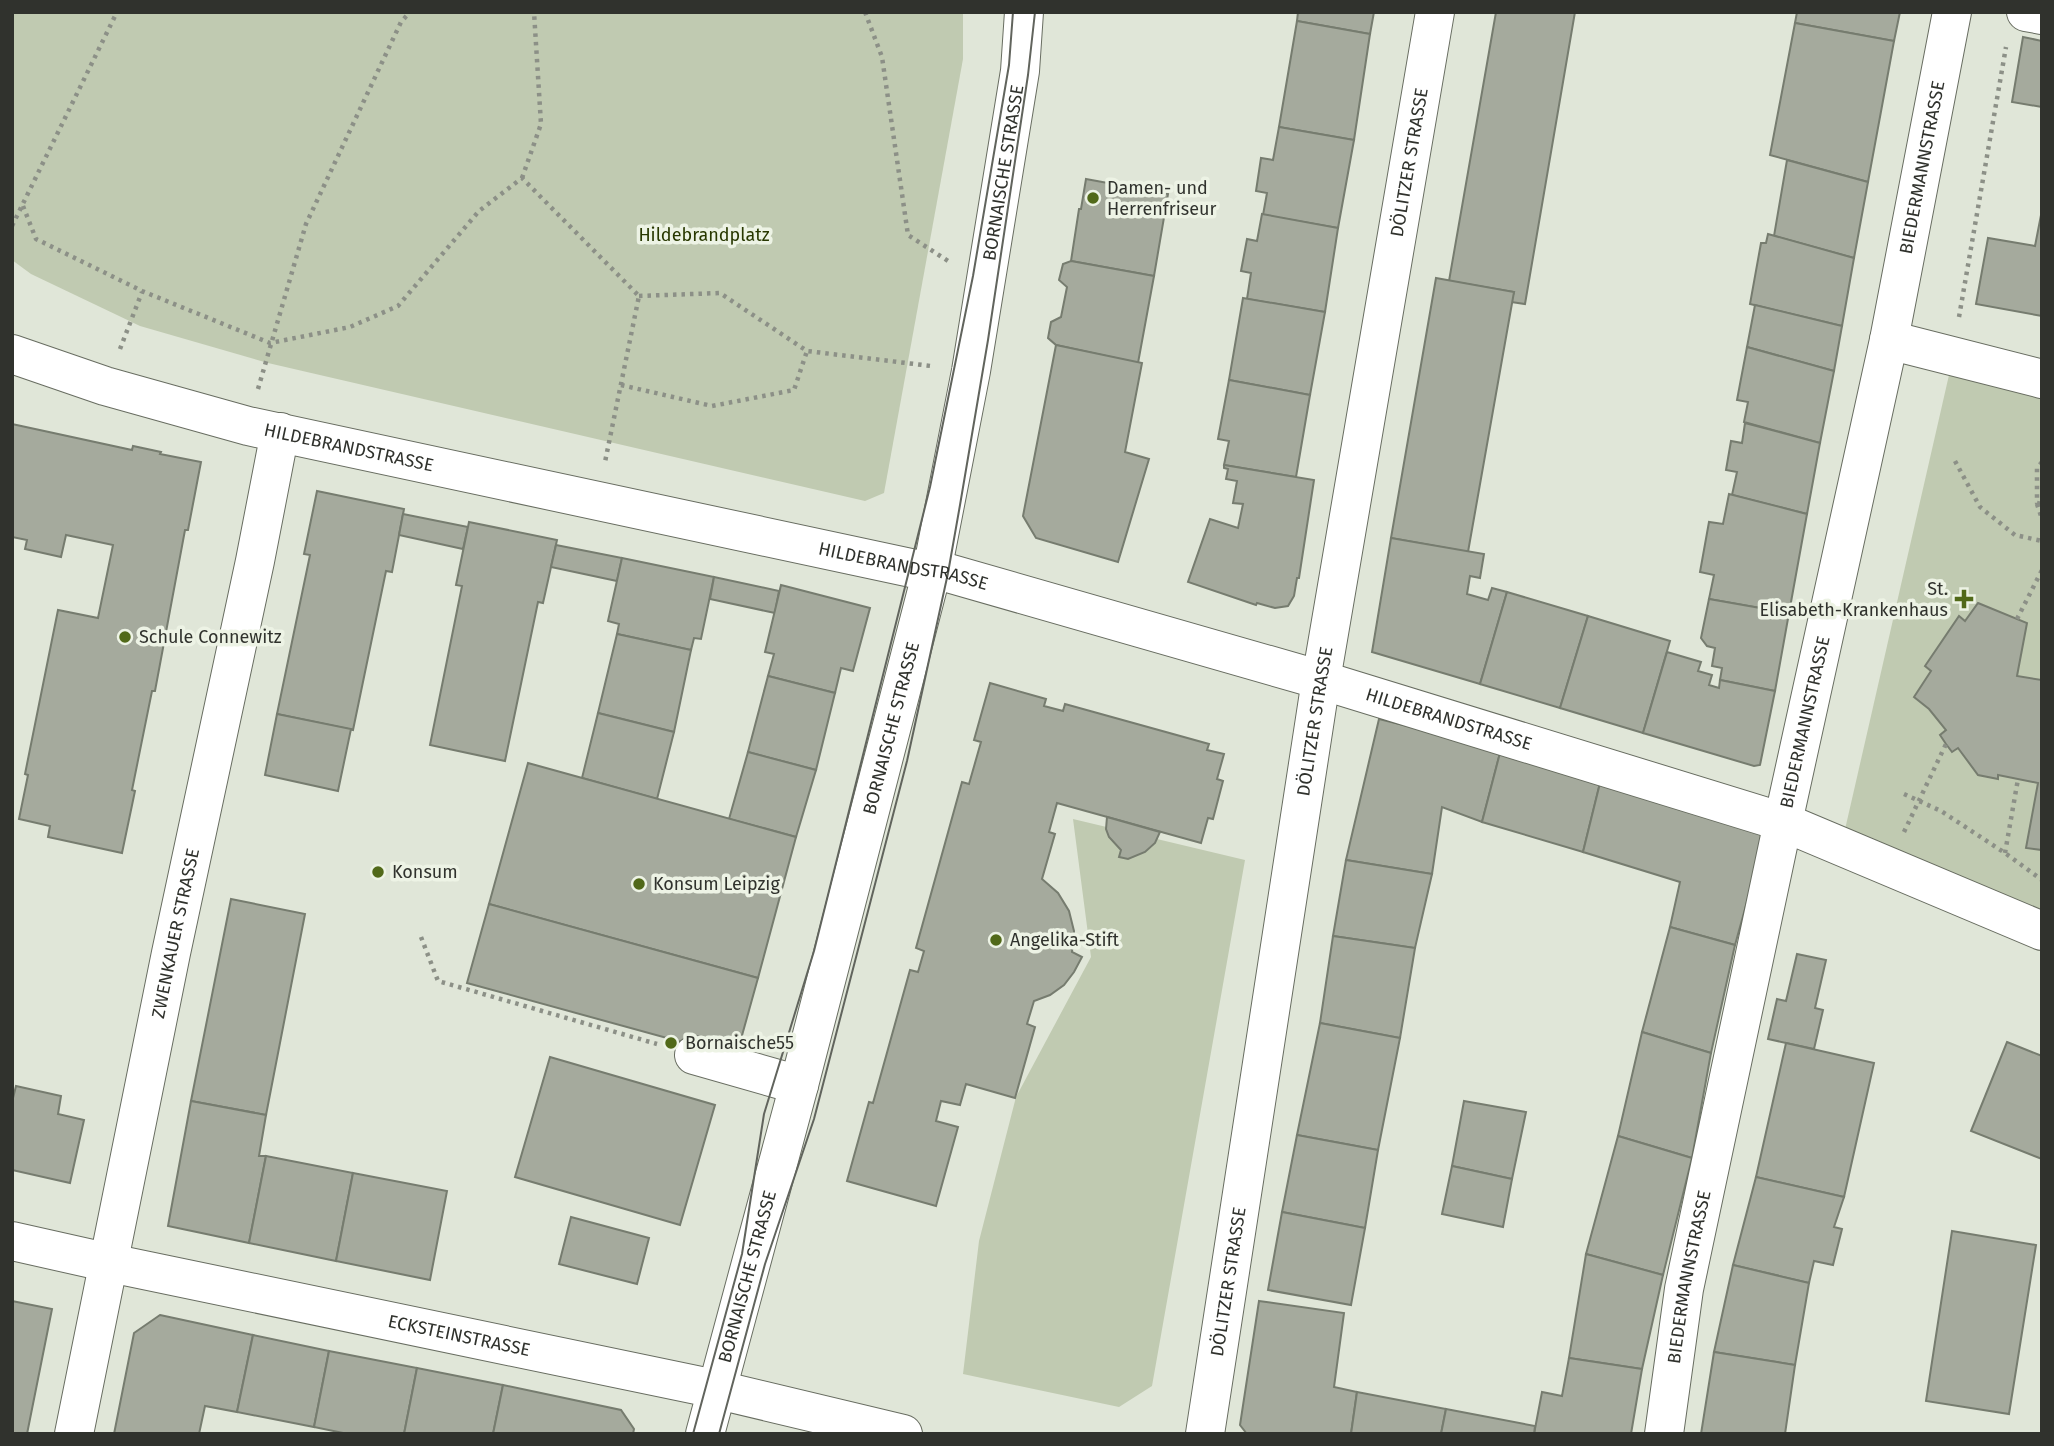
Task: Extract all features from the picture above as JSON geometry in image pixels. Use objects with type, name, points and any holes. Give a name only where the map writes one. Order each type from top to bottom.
[{"type":"street","name":"BORNAISCHE STRASSE","points":[[705,1434],[799,1085],[932,571],[971,371],[1020,71],[1024,12]]},
{"type":"street","name":"DÖLITZER STRASSE","points":[[1205,1434],[1321,680],[1436,12]]},
{"type":"street","name":"BIEDERMANNSTRASSE","points":[[1664,1434],[1684,1289],[1889,340],[1952,12]]},
{"type":"street","points":[[2017,26],[2042,15]]},
{"type":"street","points":[[1889,340],[2042,379]]},
{"type":"street","name":"HILDEBRANDSTRASSE","points":[[12,354],[105,386],[264,429],[961,577],[1321,680],[1783,822],[2042,931]]},
{"type":"street","name":"ZWENKAUER STRASSE","points":[[74,1434],[171,953],[255,561],[264,429]]},
{"type":"street","points":[[695,1055],[799,1085]]},
{"type":"street","name":"ECKSTEINSTRASSE","points":[[12,1241],[718,1389],[903,1434]]},
{"type":"path","points":[[12,226],[117,12]]},
{"type":"path","points":[[264,429],[270,343],[306,224],[401,22],[410,12]]},
{"type":"path","points":[[23,206],[36,239],[142,291],[270,343],[350,327],[398,306],[479,211],[522,178],[541,124],[534,12]]},
{"type":"path","points":[[865,12],[882,57],[908,235],[985,282]]},
{"type":"path","points":[[1952,356],[2017,26]]},
{"type":"path","points":[[522,178],[639,296],[720,293],[807,351],[971,371]]},
{"type":"path","points":[[105,386],[142,291]]},
{"type":"path","points":[[597,500],[639,296]]},
{"type":"path","points":[[621,385],[712,406],[794,390],[807,351]]},
{"type":"path","points":[[1955,461],[1980,507],[2015,534],[2042,541]]},
{"type":"path","points":[[2042,462],[2037,468],[2042,519]]},
{"type":"path","points":[[2017,619],[2042,570]]},
{"type":"path","points":[[1918,801],[1946,744]]},
{"type":"path","points":[[2005,853],[2018,779]]},
{"type":"path","points":[[1904,794],[1941,811],[2042,880]]},
{"type":"path","points":[[421,937],[438,981],[695,1055]]},
{"type":"green space","name":"Hildebrandplatz","points":[[12,12],[963,12],[963,59],[884,493],[865,501],[268,363],[140,326],[31,274],[12,260]]},
{"type":"green space","name":"St. Elisabeth-Krankenhaus","points":[[1949,375],[2042,397],[2042,931],[1841,847]]},
{"type":"green space","points":[[1073,819],[1245,860],[1152,1386],[1119,1407],[963,1374],[979,1241],[1016,1097],[1091,957]]},
{"type":"building","points":[[1298,12],[1374,12],[1370,34],[1297,21]]},
{"type":"building","points":[[1496,12],[1575,12],[1525,304],[1511,302],[1514,292],[1449,281]]},
{"type":"building","points":[[1797,12],[1900,12],[1894,41],[1795,23]]},
{"type":"building","points":[[1297,21],[1370,34],[1354,140],[1279,127]]},
{"type":"building","points":[[1795,23],[1894,41],[1868,182],[1770,155]]},
{"type":"building","points":[[2023,37],[2042,41],[2042,107],[2012,102]]},
{"type":"building","points":[[1279,127],[1354,140],[1338,228],[1263,215],[1267,193],[1256,191],[1261,158],[1273,160]]},
{"type":"building","points":[[1787,160],[1868,182],[1854,258],[1774,236]]},
{"type":"building","points":[[1086,179],[1168,194],[1154,276],[1071,261]]},
{"type":"building","points":[[2042,210],[2042,316],[1976,304],[1988,238],[2035,246]]},
{"type":"building","points":[[1262,214],[1338,228],[1325,312],[1247,299],[1251,273],[1241,271],[1247,239],[1257,241]]},
{"type":"building","points":[[1768,234],[1854,258],[1842,326],[1750,304],[1761,243],[1766,243]]},
{"type":"building","points":[[1071,261],[1154,276],[1138,363],[1056,345],[1048,338],[1051,322],[1061,317],[1067,287],[1059,280],[1063,264]]},
{"type":"building","points":[[1436,278],[1514,292],[1468,552],[1391,538]]},
{"type":"building","points":[[1243,298],[1325,312],[1310,395],[1229,380]]},
{"type":"building","points":[[1755,305],[1842,326],[1834,371],[1747,347]]},
{"type":"building","points":[[1056,345],[1142,363],[1125,452],[1149,459],[1118,562],[1036,538],[1023,516]]},
{"type":"building","points":[[1747,347],[1834,371],[1820,443],[1744,422],[1748,402],[1737,400]]},
{"type":"building","points":[[1229,380],[1310,395],[1296,477],[1224,465],[1229,441],[1218,439]]},
{"type":"building","points":[[1745,423],[1820,443],[1807,514],[1732,495],[1737,472],[1726,470],[1731,441],[1742,443]]},
{"type":"building","points":[[12,424],[132,450],[133,446],[201,462],[188,530],[185,530],[155,691],[152,691],[122,853],[48,837],[50,826],[19,819],[28,775],[25,774],[58,610],[98,618],[113,545],[66,535],[61,557],[25,549],[27,540],[12,537]]},
{"type":"building","points":[[1224,465],[1314,480],[1299,578],[1288,606],[1275,608],[1257,603],[1256,605],[1188,582],[1210,519],[1238,528],[1243,504],[1233,503],[1237,481],[1226,479],[1228,469],[1224,468]]},
{"type":"building","points":[[317,491],[404,509],[392,572],[386,571],[353,730],[277,714],[310,555],[304,554]]},
{"type":"building","points":[[1729,494],[1807,514],[1789,613],[1709,599],[1714,575],[1700,572],[1709,522],[1723,524]]},
{"type":"building","points":[[403,514],[468,527],[463,549],[399,535]]},
{"type":"building","points":[[469,522],[557,540],[543,603],[538,602],[505,761],[430,745],[462,586],[456,585]]},
{"type":"building","points":[[1391,538],[1484,554],[1480,578],[1470,576],[1467,594],[1488,600],[1492,588],[1507,592],[1480,684],[1372,652]]},
{"type":"building","points":[[556,545],[622,558],[617,581],[551,567]]},
{"type":"building","points":[[622,558],[714,577],[701,639],[694,638],[691,650],[617,634],[619,624],[608,621]]},
{"type":"building","points":[[714,577],[779,591],[775,613],[710,599]]},
{"type":"building","points":[[781,585],[870,608],[853,671],[841,668],[835,693],[768,676],[774,654],[765,652]]},
{"type":"building","points":[[1507,592],[1588,616],[1560,708],[1480,684]]},
{"type":"building","points":[[1709,599],[1789,613],[1775,691],[1720,680],[1722,668],[1712,666],[1715,648],[1707,646],[1701,638]]},
{"type":"building","points":[[1978,603],[2027,623],[2017,676],[2042,680],[2042,850],[2026,848],[2038,783],[1998,775],[1998,779],[1978,775],[1958,748],[1952,752],[1940,735],[1946,730],[1929,709],[1914,697],[1931,671],[1925,666],[1959,616],[1965,621]]},
{"type":"building","points":[[1588,616],[1670,641],[1643,733],[1560,708]]},
{"type":"building","points":[[617,634],[691,650],[674,732],[598,713]]},
{"type":"building","points":[[1667,652],[1701,662],[1698,671],[1712,675],[1709,685],[1719,688],[1720,680],[1775,691],[1760,765],[1754,766],[1643,733]]},
{"type":"building","points":[[768,676],[835,693],[816,770],[748,752]]},
{"type":"building","name":"Angelika-Stift","points":[[990,683],[1046,699],[1044,706],[1063,711],[1065,704],[1209,744],[1207,750],[1224,754],[1217,779],[1223,781],[1213,819],[1208,818],[1201,843],[1057,803],[1049,832],[1055,834],[1042,879],[1058,893],[1069,911],[1074,931],[1072,952],[1082,957],[1064,985],[1050,995],[1034,1001],[1027,1024],[1035,1027],[1015,1098],[966,1084],[960,1105],[941,1101],[936,1121],[958,1127],[936,1206],[847,1181],[869,1102],[873,1103],[910,970],[918,972],[924,951],[916,948],[962,782],[969,784],[981,742],[974,740]]},
{"type":"building","points":[[598,713],[674,732],[657,799],[582,778]]},
{"type":"building","points":[[277,714],[351,729],[338,791],[265,775]]},
{"type":"building","points":[[1379,719],[1501,749],[1482,822],[1442,807],[1432,874],[1346,860]]},
{"type":"building","points":[[1501,749],[1600,783],[1583,852],[1482,822]]},
{"type":"building","points":[[748,752],[816,770],[796,837],[729,819]]},
{"type":"building","name":"Konsum Leipzig","points":[[528,763],[796,837],[758,978],[489,904]]},
{"type":"building","points":[[1600,783],[1767,830],[1735,945],[1670,927],[1680,882],[1583,852]]},
{"type":"building","points":[[1107,817],[1160,832],[1155,843],[1145,852],[1128,859],[1119,857],[1121,850],[1109,837],[1106,829]]},
{"type":"building","points":[[1346,860],[1432,874],[1415,948],[1333,936]]},
{"type":"building","points":[[231,899],[305,914],[266,1115],[191,1101]]},
{"type":"building","points":[[489,904],[758,978],[736,1057],[467,983]]},
{"type":"building","points":[[1670,927],[1735,945],[1711,1053],[1642,1032]]},
{"type":"building","points":[[1333,936],[1415,948],[1400,1038],[1320,1023]]},
{"type":"building","points":[[1797,954],[1826,960],[1815,1008],[1823,1010],[1814,1049],[1768,1039],[1777,999],[1786,1001]]},
{"type":"building","points":[[1320,1023],[1400,1038],[1378,1150],[1297,1135]]},
{"type":"building","points":[[1642,1032],[1711,1053],[1692,1158],[1618,1136]]},
{"type":"building","points":[[2007,1042],[2042,1056],[2042,1159],[1971,1131]]},
{"type":"building","points":[[1786,1043],[1874,1063],[1844,1197],[1756,1177]]},
{"type":"building","points":[[550,1057],[715,1105],[680,1225],[515,1177]]},
{"type":"building","points":[[16,1086],[61,1096],[58,1114],[84,1120],[70,1183],[12,1170],[12,1102]]},
{"type":"building","points":[[191,1101],[266,1115],[259,1156],[266,1156],[249,1243],[168,1226]]},
{"type":"building","points":[[1464,1101],[1526,1112],[1512,1179],[1452,1166]]},
{"type":"building","points":[[1297,1135],[1378,1150],[1365,1228],[1282,1212]]},
{"type":"building","points":[[1618,1136],[1692,1158],[1663,1275],[1586,1254]]},
{"type":"building","points":[[266,1156],[353,1173],[336,1261],[249,1243]]},
{"type":"building","points":[[1452,1166],[1512,1179],[1503,1227],[1442,1214]]},
{"type":"building","points":[[353,1173],[447,1191],[430,1280],[336,1261]]},
{"type":"building","points":[[1756,1177],[1844,1197],[1834,1227],[1842,1229],[1833,1265],[1814,1261],[1809,1283],[1733,1265]]},
{"type":"building","points":[[1282,1212],[1365,1228],[1351,1305],[1268,1290]]},
{"type":"building","points":[[571,1217],[649,1238],[637,1284],[559,1264]]},
{"type":"building","points":[[1952,1231],[2036,1245],[2009,1414],[1926,1401]]},
{"type":"building","points":[[1586,1254],[1663,1275],[1642,1369],[1569,1358]]},
{"type":"building","points":[[1733,1265],[1809,1283],[1795,1365],[1714,1352]]},
{"type":"building","points":[[12,1301],[52,1309],[27,1434],[12,1434]]},
{"type":"building","points":[[1259,1301],[1344,1313],[1334,1387],[1357,1392],[1351,1434],[1247,1434],[1240,1425]]},
{"type":"building","points":[[160,1315],[253,1335],[237,1412],[205,1406],[199,1434],[114,1434],[134,1333]]},
{"type":"building","points":[[253,1335],[329,1351],[314,1427],[237,1412]]},
{"type":"building","points":[[329,1351],[417,1368],[404,1434],[348,1434],[314,1427]]},
{"type":"building","points":[[1714,1352],[1795,1365],[1785,1434],[1701,1434]]},
{"type":"building","points":[[1569,1358],[1642,1369],[1631,1434],[1534,1434],[1542,1392],[1562,1396]]},
{"type":"building","points":[[417,1368],[503,1385],[493,1434],[404,1434]]},
{"type":"building","points":[[503,1385],[621,1410],[634,1429],[633,1434],[493,1434]]},
{"type":"building","points":[[1357,1392],[1446,1409],[1441,1434],[1351,1434]]},
{"type":"building","points":[[1446,1409],[1535,1426],[1534,1434],[1441,1434]]},
{"type":"tram line","points":[[693,1434],[742,1254],[764,1114],[814,951],[930,487],[973,276],[1009,65],[1013,12]]},
{"type":"tram line","points":[[719,1434],[765,1264],[814,1119],[907,761],[960,505],[988,340],[1035,12]]},
{"type":"place","name":"Damen- und Herrenfriseur","points":[[1093,198]]},
{"type":"place","name":"St. Elisabeth-Krankenhaus","points":[[1964,599]]},
{"type":"place","name":"Schule Connewitz","points":[[125,637]]},
{"type":"place","name":"Konsum","points":[[378,872]]},
{"type":"place","name":"Konsum Leipzig","points":[[639,884]]},
{"type":"place","name":"Angelika-Stift","points":[[996,940]]},
{"type":"place","name":"Bornaische55","points":[[671,1043]]}]
